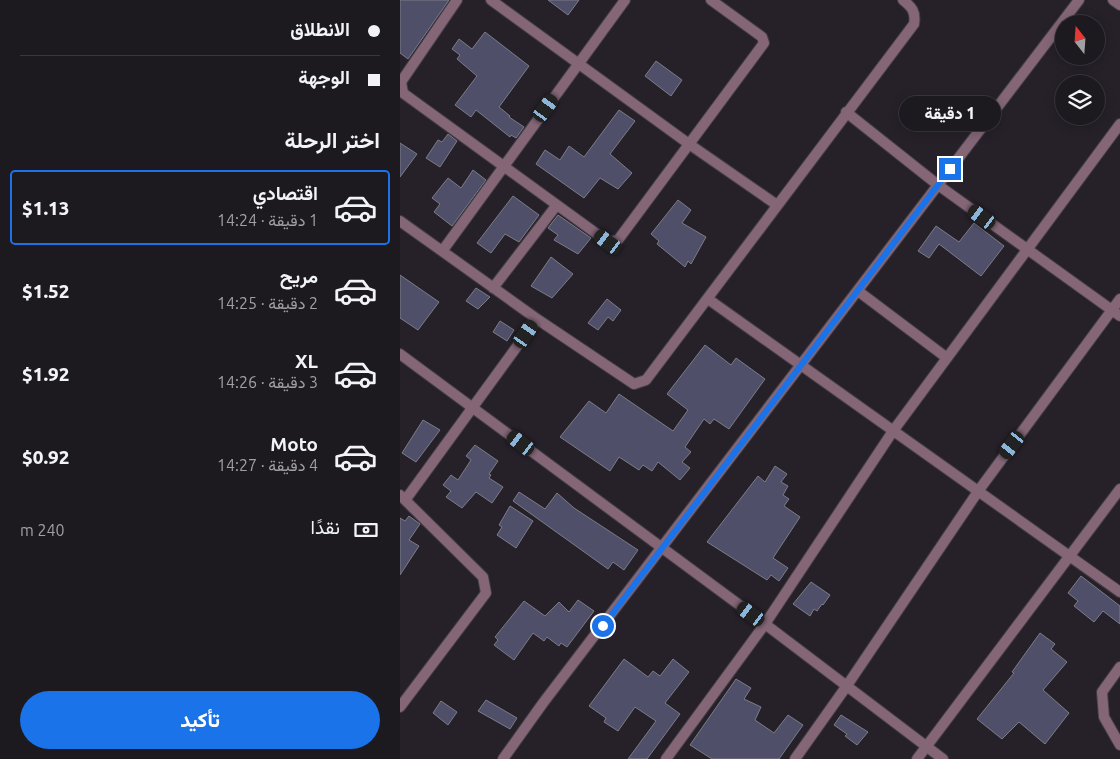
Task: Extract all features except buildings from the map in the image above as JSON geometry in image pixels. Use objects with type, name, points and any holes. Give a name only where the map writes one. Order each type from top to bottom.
[{"type":"street","points":[[457,0],[401,82],[400,87],[403,93],[502,167],[608,242],[618,240],[764,43],[762,37],[710,0]]},
{"type":"street","points":[[491,0],[690,144],[777,204]]},
{"type":"street","points":[[443,250],[625,0]]},
{"type":"street","points":[[400,220],[537,319],[634,384],[640,383],[646,380],[708,299],[777,204],[914,24],[913,8],[902,0]]},
{"type":"street","points":[[503,759],[1080,0]]},
{"type":"street","points":[[1113,0],[1120,5]]},
{"type":"street","points":[[846,112],[938,185],[1116,313]]},
{"type":"street","points":[[666,759],[765,624],[894,431],[1120,124]]},
{"type":"street","points":[[493,288],[556,206]]},
{"type":"street","points":[[858,291],[947,358]]},
{"type":"street","points":[[708,299],[1072,556],[1120,592]]},
{"type":"street","points":[[795,759],[846,687],[978,490],[1116,313],[1120,299]]},
{"type":"street","points":[[400,707],[486,593],[482,577],[403,497],[474,408],[537,319]]},
{"type":"street","points":[[400,354],[765,624],[943,759]]},
{"type":"street","points":[[917,759],[1072,556],[1120,489]]},
{"type":"street","points":[[1120,667],[1102,692],[1104,717],[1120,745]]},
{"type":"route","points":[[603,626],[950,169]]}]
